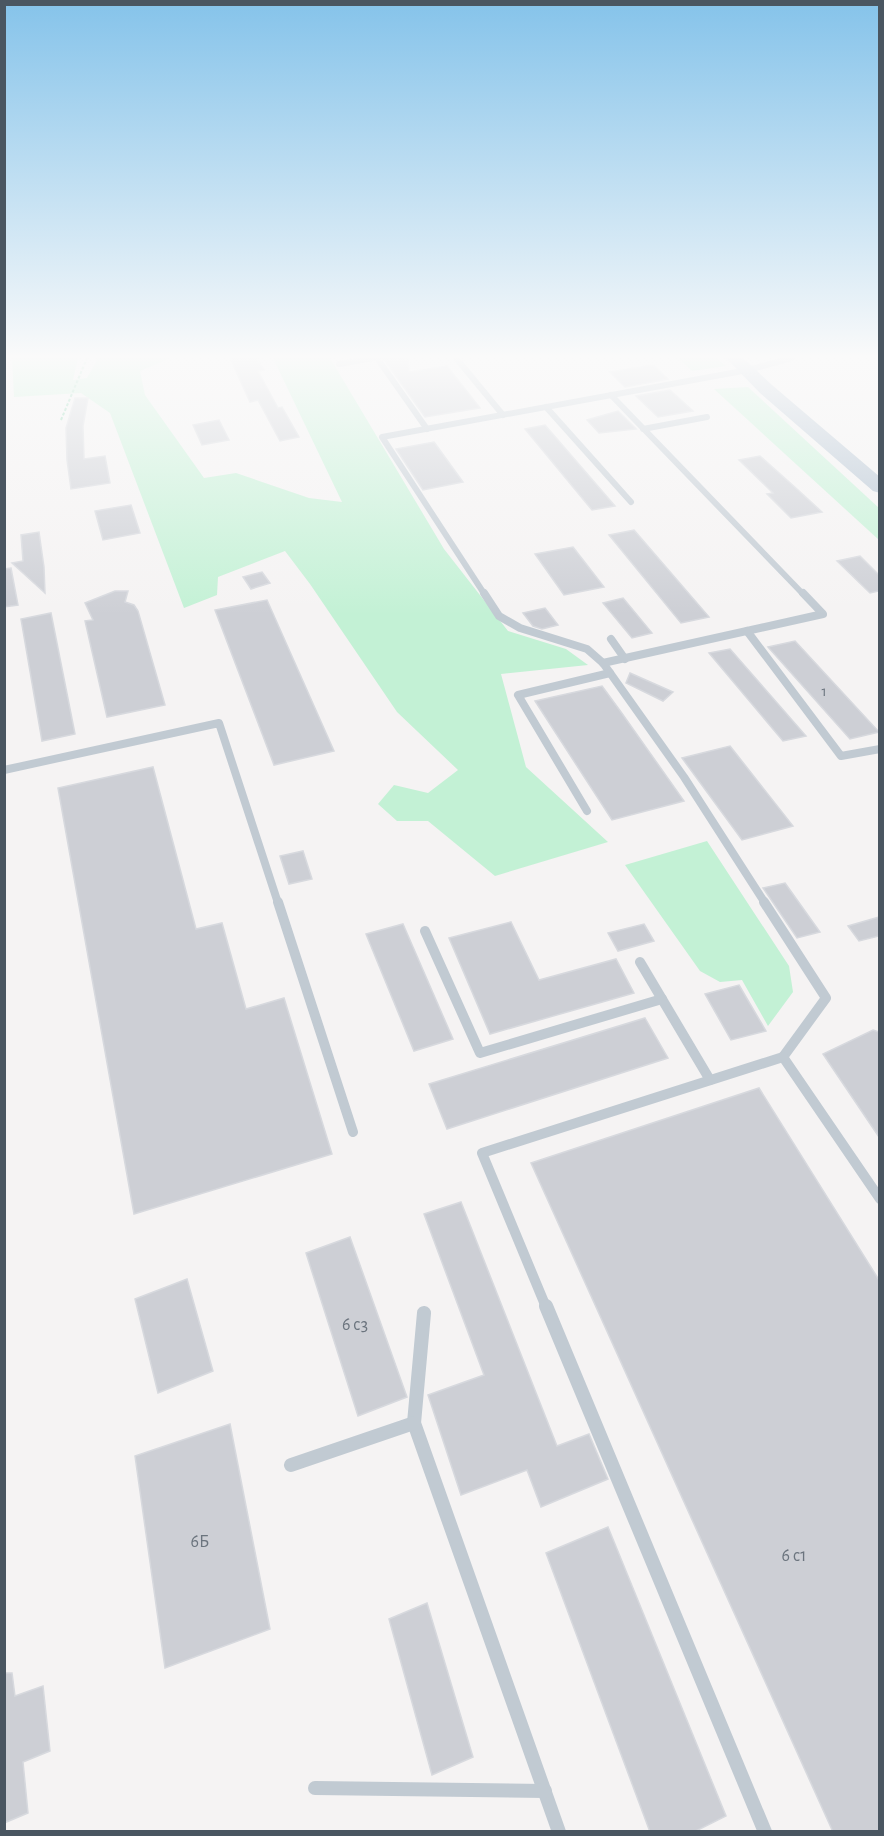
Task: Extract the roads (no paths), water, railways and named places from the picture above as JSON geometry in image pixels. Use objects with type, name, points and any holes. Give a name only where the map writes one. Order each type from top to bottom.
[{"type":"main road","points":[[829,444],[879,487]]},
{"type":"main road","points":[[841,444],[879,476]]},
{"type":"lane","points":[[386,444],[499,616],[520,628],[587,649],[603,663],[684,777],[826,998],[783,1057],[482,1153],[765,1832]]},
{"type":"lane","points":[[579,444],[632,502]]},
{"type":"lane","points":[[603,663],[823,614],[657,444]]},
{"type":"lane","points":[[747,631],[841,756],[879,749]]},
{"type":"lane","points":[[610,639],[625,658]]},
{"type":"lane","points":[[587,811],[518,695],[610,673]]},
{"type":"lane","points":[[4,770],[219,723],[354,1132]]},
{"type":"lane","points":[[425,931],[480,1053],[662,999]]},
{"type":"lane","points":[[640,962],[710,1080]]},
{"type":"lane","points":[[783,1057],[879,1199]]},
{"type":"lane","points":[[424,1313],[414,1423],[559,1832]]},
{"type":"lane","points":[[291,1465],[414,1423]]},
{"type":"lane","points":[[315,1788],[545,1791]]}]
